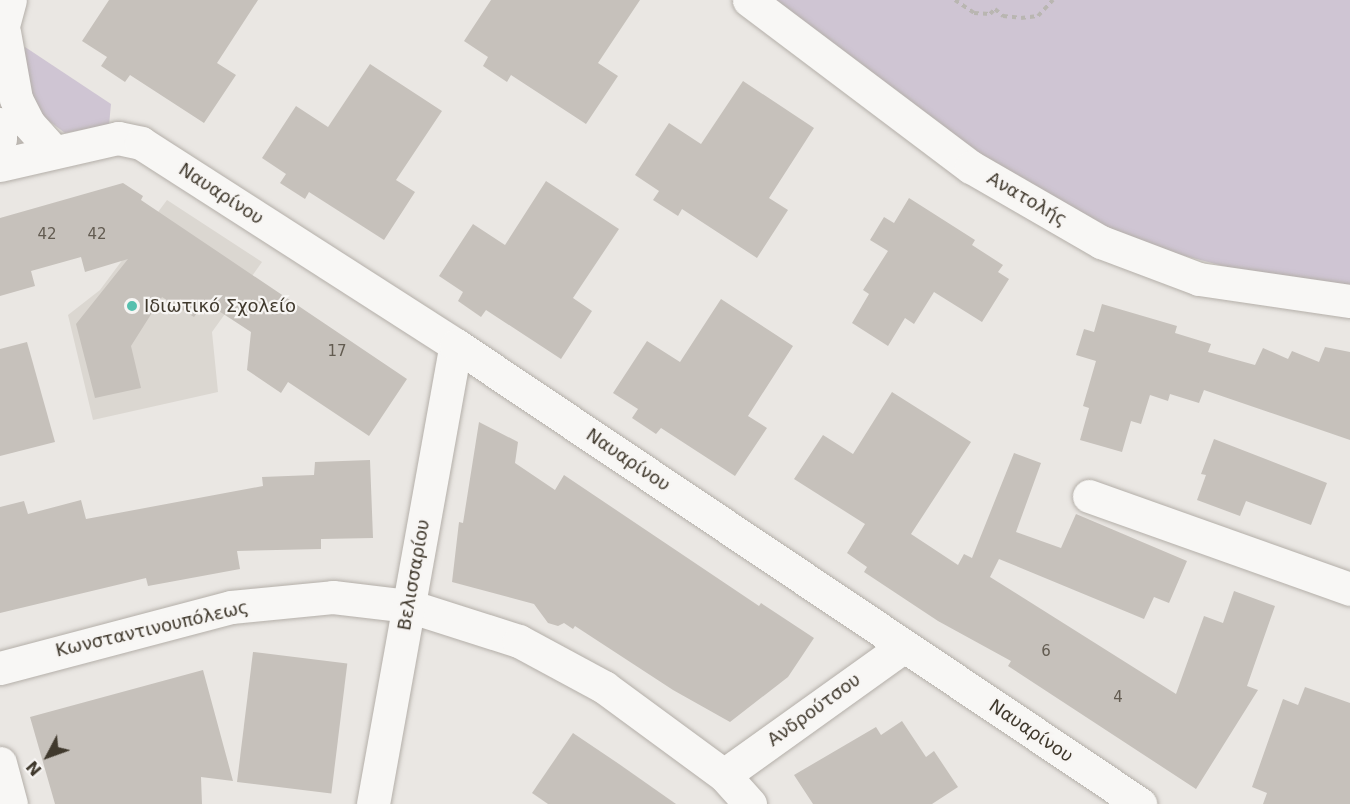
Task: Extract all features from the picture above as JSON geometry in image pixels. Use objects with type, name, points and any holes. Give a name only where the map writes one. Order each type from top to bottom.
[{"type":"street","points":[[10,0],[2,34],[16,99],[28,123],[54,152]]},
{"type":"street","name":"Ανατολής","points":[[749,0],[971,167],[1101,242],[1199,279],[1350,301]]},
{"type":"street","points":[[0,124],[0,139]]},
{"type":"street","name":"Ναυαρίνου","points":[[0,165],[106,140],[129,138],[141,143],[456,345],[1140,804]]},
{"type":"street","name":"Βελισσαρίου","points":[[373,804],[456,345]]},
{"type":"street","points":[[1089,496],[1350,589]]},
{"type":"street","name":"Κωνσταντινουπόλεως","points":[[0,668],[231,607],[333,597],[409,606],[519,641],[604,687],[723,775],[750,804]]},
{"type":"street","name":"Ανδρούτσου","points":[[723,775],[904,645]]},
{"type":"street","points":[[0,763],[11,804]]},
{"type":"path","points":[[955,0],[974,13],[990,14],[995,9],[1003,16],[1021,18],[1038,16],[1053,0]]},
{"type":"shaded area","points":[[776,0],[1350,0],[1350,290],[1307,288],[1128,241],[976,155]]},
{"type":"shaded area","points":[[25,47],[111,104],[109,125],[65,133],[45,118],[32,100],[21,63]]},
{"type":"shaded area","points":[[167,200],[262,262],[212,332],[218,392],[93,420],[68,315],[100,290]]},
{"type":"building","points":[[109,0],[258,0],[217,63],[236,75],[204,123],[130,75],[125,82],[101,66],[107,57],[82,41]]},
{"type":"building","points":[[491,0],[640,0],[598,63],[618,76],[586,124],[511,75],[507,82],[483,66],[488,57],[464,41]]},
{"type":"building","points":[[370,64],[442,111],[396,180],[415,192],[384,240],[309,192],[305,199],[280,183],[286,174],[262,158],[296,106],[328,127]]},
{"type":"building","points":[[743,81],[814,128],[769,198],[788,210],[757,258],[682,209],[678,216],[653,200],[659,191],[635,175],[669,123],[701,144]]},
{"type":"building","points":[[546,181],[619,229],[573,298],[592,311],[561,359],[486,310],[481,317],[458,301],[463,292],[439,276],[473,224],[505,245]]},
{"type":"building","points":[[123,183],[143,196],[141,200],[407,379],[369,436],[288,382],[281,393],[247,370],[251,332],[205,302],[194,317],[162,297],[131,346],[141,388],[95,398],[76,324],[128,259],[85,272],[81,257],[31,271],[35,286],[0,296],[0,218]]},
{"type":"building","points":[[909,198],[975,240],[972,245],[1003,265],[998,272],[1009,279],[982,322],[934,292],[914,324],[905,318],[888,346],[852,323],[869,294],[863,290],[888,251],[870,240],[884,217],[894,223]]},
{"type":"building","points":[[721,299],[793,346],[748,416],[767,428],[735,476],[661,428],[656,434],[632,418],[638,409],[613,393],[647,341],[680,362]]},
{"type":"building","points":[[1102,304],[1177,326],[1175,333],[1211,344],[1208,352],[1255,365],[1263,348],[1288,359],[1292,351],[1319,362],[1325,347],[1350,352],[1350,440],[1204,390],[1199,403],[1170,394],[1168,401],[1150,395],[1141,424],[1131,421],[1122,452],[1080,440],[1089,408],[1083,406],[1096,361],[1076,355],[1084,329],[1094,332]]},
{"type":"building","points":[[27,342],[55,442],[0,456],[0,349]]},
{"type":"building","points":[[892,392],[971,442],[911,534],[958,565],[964,554],[972,558],[1014,453],[1041,463],[1016,532],[1061,548],[1076,514],[1187,561],[1169,603],[1154,597],[1144,619],[999,559],[990,577],[1176,694],[1204,616],[1223,623],[1234,591],[1275,606],[1247,686],[1258,690],[1196,789],[1008,666],[1011,661],[938,621],[864,572],[867,567],[847,553],[865,524],[794,479],[823,435],[853,454]]},
{"type":"building","points":[[479,422],[518,442],[515,463],[555,490],[564,475],[759,606],[761,603],[814,638],[788,677],[730,722],[673,690],[575,626],[573,629],[564,623],[558,626],[548,623],[534,604],[452,582],[459,522],[463,523]]},
{"type":"building","points":[[1214,439],[1327,483],[1311,525],[1246,501],[1240,516],[1197,500],[1206,475],[1201,474]]},
{"type":"building","points":[[370,460],[373,538],[321,539],[321,549],[237,551],[240,569],[148,586],[146,578],[0,613],[0,507],[24,501],[28,514],[81,500],[86,519],[263,486],[262,477],[314,475],[315,462]]},
{"type":"building","points":[[253,652],[347,664],[331,794],[237,782]]},
{"type":"building","points":[[203,670],[233,781],[201,777],[202,804],[55,804],[30,717]]},
{"type":"building","points":[[1305,687],[1350,703],[1350,804],[1263,804],[1267,793],[1252,787],[1283,699],[1298,705]]},
{"type":"building","points":[[902,721],[926,757],[934,751],[958,787],[932,804],[813,804],[794,775],[876,727],[881,735]]},
{"type":"building","points":[[573,733],[676,804],[548,804],[532,793]]},
{"type":"place","name":"Ιδιωτικό Σχολείο","points":[[132,306]]}]
